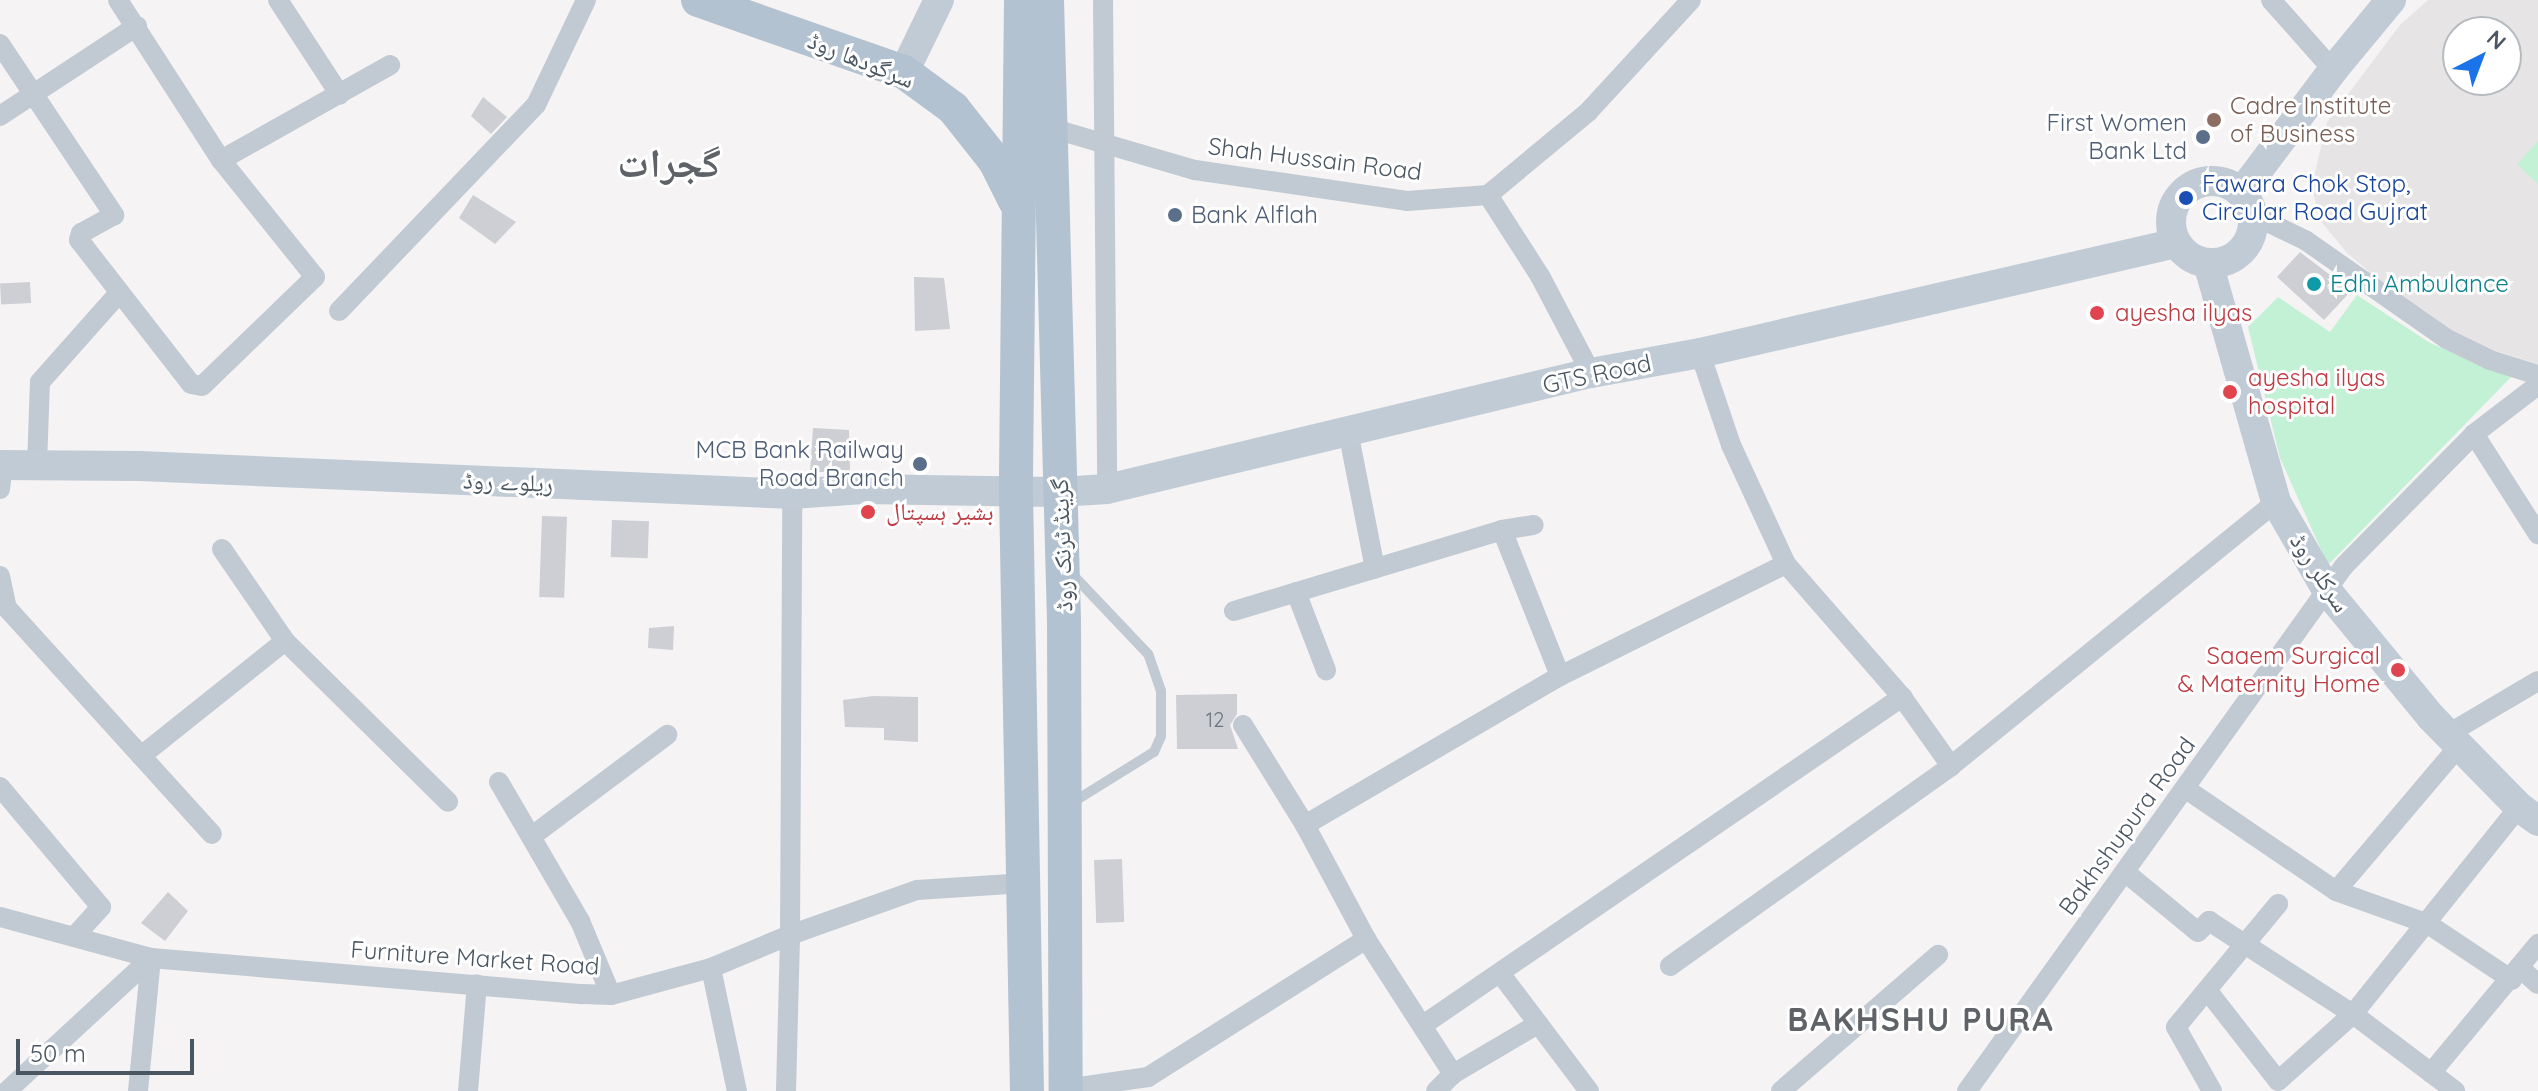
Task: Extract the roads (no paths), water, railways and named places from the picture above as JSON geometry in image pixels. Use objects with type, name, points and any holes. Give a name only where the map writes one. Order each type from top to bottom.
[{"type":"main road","name":"سرگودھا روڈ","points":[[698,0],[904,72],[931,90],[962,118],[995,161],[1017,205]]},
{"type":"main road","points":[[904,72],[939,0]]},
{"type":"main road","name":"گرینڈ ٹرنک روڈ","points":[[1021,0],[1016,492],[1027,1091]]},
{"type":"main road","name":"گرینڈ ٹرنک روڈ","points":[[1047,0],[1062,563],[1066,1090]]},
{"type":"main road","points":[[2247,204],[2231,185],[2204,181],[2181,193],[2170,218],[2176,243],[2195,260],[2208,263],[2220,263],[2242,251],[2249,240],[2247,204],[2333,70],[2383,3]]},
{"type":"main road","name":"GTS Road","points":[[1016,492],[1107,489],[1591,373],[1700,353],[2176,243]]},
{"type":"main road","name":"سرکلر روڈ","points":[[2208,263],[2276,502],[2328,592],[2454,740],[2529,814]]},
{"type":"main road","name":"ریلوے روڈ","points":[[1,473],[37,466],[140,466],[792,494],[863,489],[1016,492]]},
{"type":"street","points":[[0,44],[114,215],[79,236],[119,293],[191,384],[202,386],[315,277],[221,160],[118,0]]},
{"type":"street","points":[[278,0],[340,95]]},
{"type":"street","points":[[339,311],[536,105],[586,0]]},
{"type":"street","points":[[1103,0],[1107,489]]},
{"type":"street","points":[[1591,373],[1540,276],[1488,195],[1588,112],[1691,0]]},
{"type":"street","points":[[2271,0],[2333,70]]},
{"type":"street","points":[[0,116],[137,26]]},
{"type":"street","points":[[221,160],[390,65]]},
{"type":"street","name":"Shah Hussain Road","points":[[1051,128],[1195,170],[1407,201],[1488,195]]},
{"type":"street","points":[[2247,204],[2305,240],[2447,339],[2490,360],[2538,375]]},
{"type":"street","points":[[37,466],[40,382],[119,293]]},
{"type":"street","points":[[1700,353],[1731,445],[1786,564],[1902,697],[1951,766]]},
{"type":"street","name":"Bakhshupura Road","points":[[1967,1091],[2344,566],[2474,434],[2538,385]]},
{"type":"street","points":[[1348,431],[1375,568]]},
{"type":"street","points":[[2474,434],[2538,534]]},
{"type":"street","points":[[786,1091],[790,935],[792,494]]},
{"type":"street","points":[[1670,966],[1951,766],[2276,502]]},
{"type":"street","points":[[1234,611],[1502,530],[1534,525]]},
{"type":"street","points":[[1502,530],[1560,676]]},
{"type":"street","points":[[222,549],[285,641],[448,802]]},
{"type":"street","points":[[1305,825],[1560,676],[1786,564]]},
{"type":"street","points":[[0,576],[3,611],[212,834]]},
{"type":"street","points":[[1296,592],[1326,670]]},
{"type":"street","points":[[141,756],[285,641]]},
{"type":"street","points":[[2336,891],[2454,740],[2538,681]]},
{"type":"street","points":[[1423,1025],[1902,697]]},
{"type":"street","points":[[1243,725],[1305,825],[1366,939],[1453,1074]]},
{"type":"street","points":[[532,836],[667,735]]},
{"type":"street","points":[[499,782],[580,921],[611,995]]},
{"type":"street","points":[[0,787],[101,907],[74,937]]},
{"type":"street","points":[[2186,789],[2336,891],[2428,924],[2538,984]]},
{"type":"street","points":[[2207,990],[2282,1086],[2353,1014],[2428,924],[2529,814]]},
{"type":"street","points":[[2125,872],[2198,932],[2209,921],[2353,1014],[2455,1091]]},
{"type":"street","name":"Furniture Market Road","points":[[0,917],[151,958],[611,995],[711,968],[790,935],[917,890],[1024,883]]},
{"type":"street","points":[[2212,1091],[2176,1027],[2278,904]]},
{"type":"street","points":[[1066,1090],[1148,1077],[1366,939]]},
{"type":"street","points":[[2431,1073],[2538,944]]},
{"type":"street","points":[[1781,1091],[1938,955]]},
{"type":"street","points":[[7,1091],[151,958]]},
{"type":"street","points":[[138,1091],[151,958]]},
{"type":"street","points":[[711,968],[737,1091]]},
{"type":"street","points":[[1500,973],[1589,1091]]},
{"type":"street","points":[[468,1091],[477,984]]},
{"type":"street","points":[[1436,1091],[1453,1074],[1538,1024]]},
{"type":"lane","points":[[1062,563],[1148,654],[1161,691],[1161,736],[1154,752],[1065,808]]},
{"type":"place","name":"Cadre Institute of Business","points":[[2214,120]]},
{"type":"place","name":"First Women Bank Ltd","points":[[2203,137]]},
{"type":"place","name":"Fawara Chok Stop, Circular Road Gujrat","points":[[2186,198]]},
{"type":"place","name":"Bank Alflah","points":[[1175,215]]},
{"type":"place","name":"Edhi Ambulance","points":[[2314,284]]},
{"type":"place","name":"ayesha ilyas","points":[[2097,313]]},
{"type":"place","name":"ayesha ilyas hospital","points":[[2230,392]]},
{"type":"place","name":"MCB Bank Railway Road Branch","points":[[920,464]]},
{"type":"place","name":"بشیر ہسپتال","points":[[868,512]]},
{"type":"place","name":"Saaem Surgical & Maternity Home","points":[[2398,670]]},
{"type":"district","name":"گجرات","points":[[669,162]]},
{"type":"district","name":"BAKHSHU PURA","points":[[1921,1019]]}]
